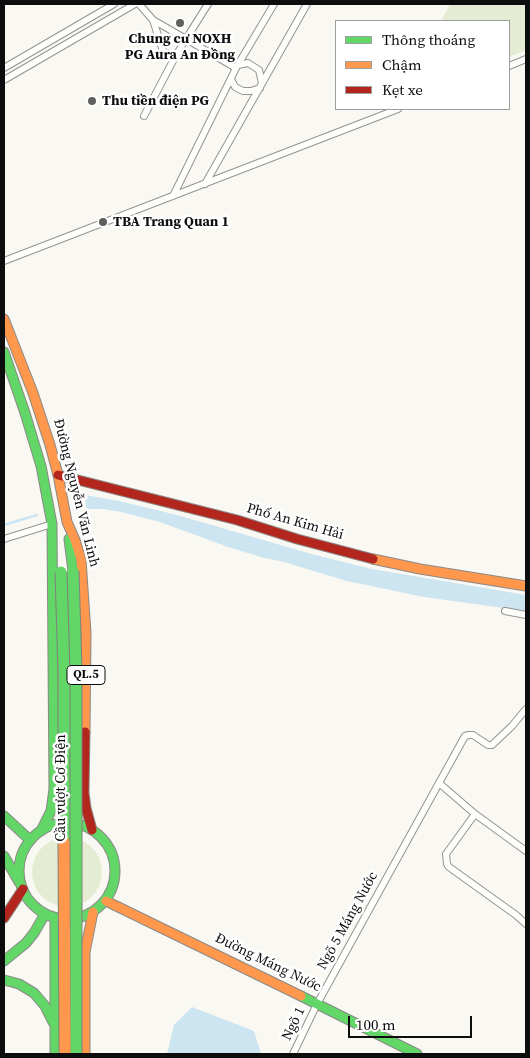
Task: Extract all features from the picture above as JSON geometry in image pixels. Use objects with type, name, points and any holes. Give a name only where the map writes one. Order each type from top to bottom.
[{"type":"main road","name":"Đường Nguyễn Văn Linh","points":[[4,319],[33,393],[50,445],[67,522],[78,548],[83,580],[86,633],[84,793],[92,830]]},
{"type":"main road","name":"Đường Nguyễn Văn Linh","points":[[4,352],[41,466],[52,524],[54,789],[51,811],[41,830]]},
{"type":"main road","name":"Phố An Kim Hải","points":[[58,475],[236,520],[358,556],[526,586]]},
{"type":"main road","name":"Cầu vượt Cơ Điện","points":[[67,522],[73,571],[76,671],[76,1054]]},
{"type":"main road","name":"Cầu vượt Cơ Điện","points":[[52,524],[60,572],[64,682],[65,1054]]},
{"type":"main road","points":[[4,816],[30,840]]},
{"type":"main road","points":[[4,856],[21,886],[32,904],[50,916],[69,919],[78,918],[93,912],[106,901],[115,878],[112,854],[104,840],[92,830],[78,824],[54,825],[41,830],[26,846],[19,866],[21,886],[4,918]]},
{"type":"main road","name":"Đường Máng Nước","points":[[106,901],[417,1054]]},
{"type":"main road","points":[[85,1054],[85,952],[93,912]]},
{"type":"main road","points":[[4,961],[26,943],[50,916]]},
{"type":"main road","points":[[50,916],[55,1054]]},
{"type":"main road","points":[[4,980],[27,988],[40,999],[50,1013],[54,1030]]},
{"type":"street","points":[[4,68],[114,4]]},
{"type":"street","points":[[4,80],[135,4]]},
{"type":"street","points":[[139,4],[154,20],[186,39],[237,67],[248,63],[259,70],[261,86]]},
{"type":"street","points":[[144,116],[175,56],[208,4]]},
{"type":"street","points":[[173,196],[237,67],[274,4]]},
{"type":"street","points":[[205,184],[307,4]]},
{"type":"street","points":[[154,20],[163,50],[175,56]]},
{"type":"street","points":[[510,66],[526,59]]},
{"type":"street","points":[[231,79],[235,87],[243,91],[251,91],[261,86]]},
{"type":"street","points":[[4,261],[395,110]]},
{"type":"street","points":[[4,539],[52,524]]},
{"type":"street","points":[[505,611],[526,615]]},
{"type":"street","name":"Ngõ 5 Máng Nước","points":[[317,1004],[465,736],[473,735],[490,746],[512,726],[526,709]]},
{"type":"street","points":[[439,783],[475,814],[526,851]]},
{"type":"street","points":[[475,814],[446,854],[448,867],[526,924]]},
{"type":"street","name":"Ngõ 1","points":[[293,1054],[317,1004]]},
{"type":"green space","points":[[450,4],[526,4],[526,50],[510,57],[510,20],[442,20]]},
{"type":"green space","points":[[67,837],[80,840],[92,847],[99,859],[102,872],[99,885],[92,897],[80,904],[67,907],[54,904],[42,897],[35,885],[32,872],[35,859],[42,847],[54,840]]},
{"type":"water","points":[[85,495],[177,515],[315,555],[372,569],[526,595],[526,611],[424,597],[347,581],[228,547],[160,522],[104,509],[86,509]]},
{"type":"water","points":[[192,1007],[254,1031],[261,1054],[167,1054],[174,1025]]},
{"type":"waterway","points":[[4,525],[37,515]]},
{"type":"traffic: fast","points":[[4,352],[41,466],[52,524],[54,789],[51,811],[41,831]]},
{"type":"traffic: fast","points":[[69,539],[73,571]]},
{"type":"traffic: fast","points":[[73,571],[76,671],[76,1054]]},
{"type":"traffic: fast","points":[[61,572],[64,673],[64,842]]},
{"type":"traffic: fast","points":[[4,816],[30,840]]},
{"type":"traffic: fast","points":[[67,823],[85,827],[101,837],[111,853],[115,871],[111,889],[101,905],[85,915],[67,919],[49,915],[33,905],[23,889],[19,871],[23,853],[33,837],[49,827],[67,823]]},
{"type":"traffic: fast","points":[[4,856],[19,882]]},
{"type":"traffic: fast","points":[[4,961],[26,943],[45,914]]},
{"type":"traffic: fast","points":[[55,919],[55,1054]]},
{"type":"traffic: fast","points":[[4,980],[19,984],[34,993],[45,1006],[53,1022]]},
{"type":"traffic: fast","points":[[301,996],[417,1054]]},
{"type":"traffic: slow","points":[[4,319],[33,393],[50,445],[67,522],[81,559],[86,633],[85,732]]},
{"type":"traffic: slow","points":[[373,559],[420,569],[526,586]]},
{"type":"traffic: slow","points":[[64,842],[65,1054]]},
{"type":"traffic: slow","points":[[106,901],[301,996]]},
{"type":"traffic: slow","points":[[85,1054],[85,952],[93,912]]},
{"type":"traffic: jam","points":[[58,475],[237,520],[297,539],[373,559]]},
{"type":"traffic: jam","points":[[85,732],[84,793],[92,830]]},
{"type":"traffic: jam","points":[[4,918],[23,889]]},
{"type":"place","name":"Chung cư NOXH PG Aura An Đồng","points":[[180,23]]},
{"type":"place","name":"Thu tiền điện PG","points":[[92,101]]},
{"type":"place","name":"TBA Trang Quan 1","points":[[103,222]]}]
